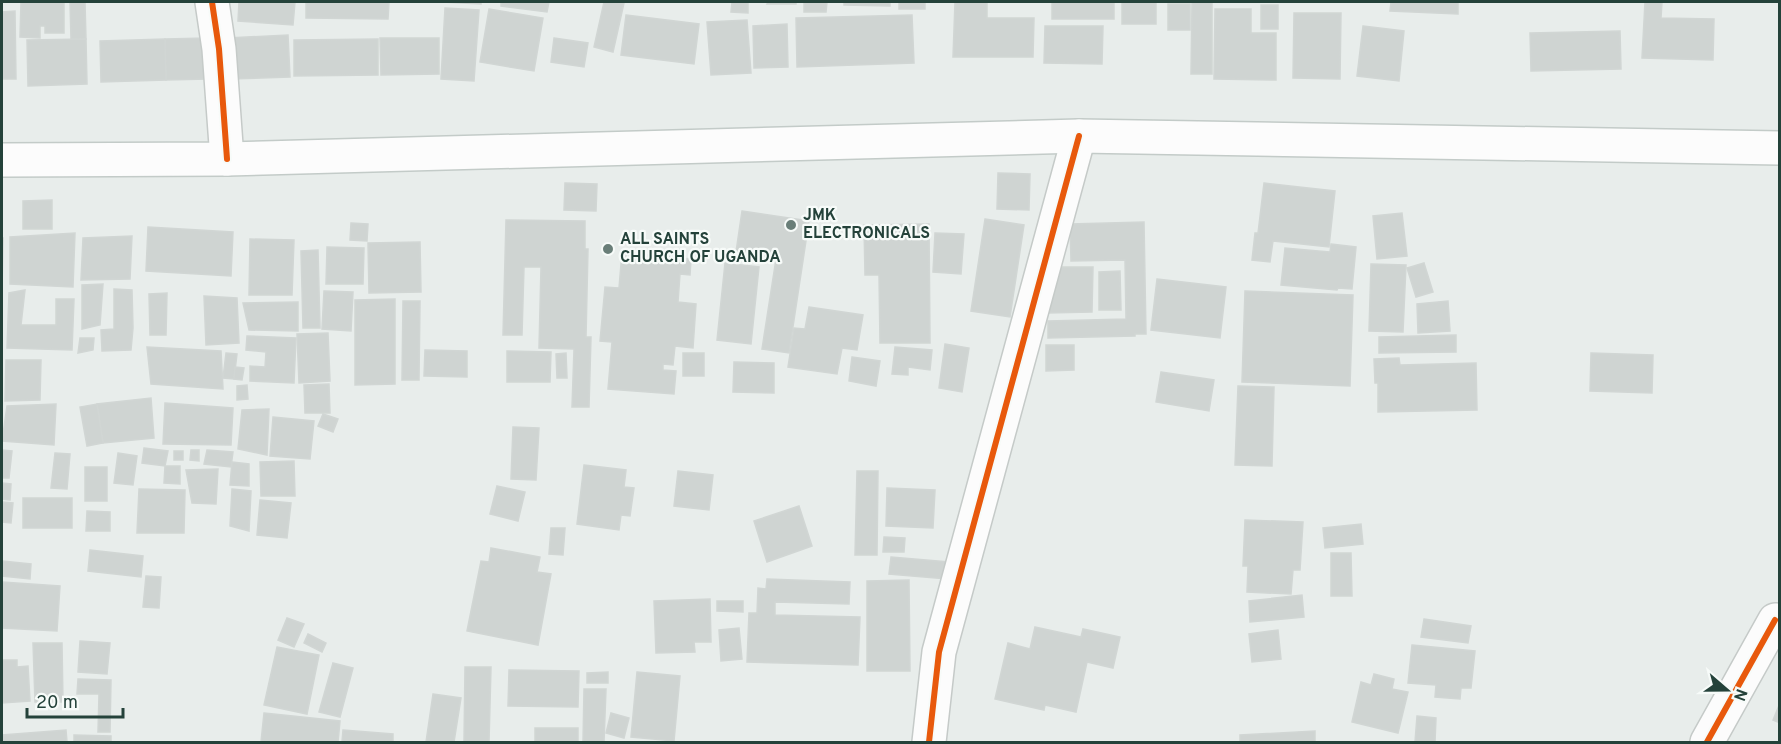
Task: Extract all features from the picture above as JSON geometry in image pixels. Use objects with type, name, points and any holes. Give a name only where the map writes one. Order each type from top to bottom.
[{"type":"main road","points":[[212,2],[219,49],[228,159]]},
{"type":"main road","points":[[929,742],[939,652],[1079,136]]},
{"type":"main road","points":[[2,160],[228,159],[1079,136],[1779,148]]},
{"type":"main road","points":[[1707,742],[1775,620]]},
{"type":"building","points":[[21,2],[64,2],[64,33],[45,33],[45,26],[40,26],[40,38],[20,37]]},
{"type":"building","points":[[70,2],[85,2],[86,39],[71,39]]},
{"type":"building","points":[[239,2],[295,2],[293,25],[238,21]]},
{"type":"building","points":[[306,2],[389,2],[388,19],[306,18]]},
{"type":"building","points":[[442,2],[481,2],[481,4]]},
{"type":"building","points":[[501,2],[549,2],[547,12],[501,6]]},
{"type":"building","points":[[604,2],[624,3],[613,52],[594,47]]},
{"type":"building","points":[[732,2],[748,2],[748,13],[731,12]]},
{"type":"building","points":[[768,2],[796,2],[796,4],[767,4]]},
{"type":"building","points":[[804,2],[827,2],[826,12],[804,12]]},
{"type":"building","points":[[844,2],[890,2],[890,6],[844,5]]},
{"type":"building","points":[[899,2],[925,2],[925,9],[899,9]]},
{"type":"building","points":[[955,2],[987,2],[987,18],[1034,18],[1033,57],[953,57]]},
{"type":"building","points":[[1052,2],[1114,2],[1114,19],[1052,19]]},
{"type":"building","points":[[1122,2],[1156,2],[1156,24],[1122,24]]},
{"type":"building","points":[[1192,2],[1212,2],[1212,74],[1191,74]]},
{"type":"building","points":[[1391,2],[1458,2],[1458,14],[1390,11]]},
{"type":"building","points":[[1645,2],[1662,2],[1661,18],[1714,19],[1713,60],[1642,58]]},
{"type":"building","points":[[1168,4],[1190,4],[1190,30],[1168,30]]},
{"type":"building","points":[[1261,5],[1278,5],[1278,29],[1261,29]]},
{"type":"building","points":[[445,8],[479,10],[474,81],[441,79]]},
{"type":"building","points":[[489,9],[543,18],[534,71],[480,62]]},
{"type":"building","points":[[1215,9],[1251,9],[1251,33],[1276,33],[1276,80],[1214,79]]},
{"type":"building","points":[[15,11],[16,79],[2,79],[2,12]]},
{"type":"building","points":[[1294,13],[1341,13],[1340,79],[1293,78]]},
{"type":"building","points":[[626,15],[699,24],[694,64],[621,55]]},
{"type":"building","points":[[912,15],[914,63],[797,67],[796,18]]},
{"type":"building","points":[[747,20],[751,73],[711,75],[707,22]]},
{"type":"building","points":[[787,24],[788,67],[754,68],[753,26]]},
{"type":"building","points":[[1045,26],[1103,26],[1102,64],[1044,63]]},
{"type":"building","points":[[1363,26],[1404,31],[1399,81],[1357,76]]},
{"type":"building","points":[[1620,31],[1621,69],[1531,71],[1530,33]]},
{"type":"building","points":[[288,35],[290,77],[230,79],[228,38]]},
{"type":"building","points":[[207,38],[208,79],[166,80],[165,39]]},
{"type":"building","points":[[380,38],[439,38],[439,74],[381,75]]},
{"type":"building","points":[[554,38],[588,43],[584,67],[551,62]]},
{"type":"building","points":[[86,39],[87,84],[28,86],[27,40]]},
{"type":"building","points":[[165,39],[166,80],[101,82],[100,41]]},
{"type":"building","points":[[378,39],[378,75],[294,76],[294,40]]},
{"type":"building","points":[[998,173],[1030,174],[1029,210],[997,209]]},
{"type":"building","points":[[565,183],[597,184],[596,211],[564,210]]},
{"type":"building","points":[[1264,183],[1335,191],[1329,247],[1273,241],[1270,262],[1252,260]]},
{"type":"building","points":[[52,200],[52,229],[23,229],[23,201]]},
{"type":"building","points":[[742,211],[809,221],[789,353],[762,349],[776,259],[736,252]]},
{"type":"building","points":[[1402,213],[1407,256],[1377,259],[1373,216]]},
{"type":"building","points":[[985,219],[1024,225],[1010,317],[971,311]]},
{"type":"building","points":[[506,220],[585,221],[585,249],[588,249],[586,337],[591,337],[589,407],[572,407],[574,349],[539,348],[541,267],[524,267],[522,335],[503,335]]},
{"type":"building","points":[[1144,222],[1146,334],[1048,338],[1048,321],[1126,319],[1125,260],[1071,261],[1070,224]]},
{"type":"building","points":[[351,223],[368,224],[367,241],[350,240]]},
{"type":"building","points":[[929,224],[930,343],[880,343],[879,275],[865,275],[864,225]]},
{"type":"building","points":[[148,227],[233,232],[231,276],[146,271]]},
{"type":"building","points":[[75,233],[73,287],[10,284],[10,237]]},
{"type":"building","points":[[935,233],[964,234],[961,274],[933,272]]},
{"type":"building","points":[[132,236],[130,279],[81,280],[83,238]]},
{"type":"building","points":[[2,238],[3,238],[2,292]]},
{"type":"building","points":[[250,239],[294,240],[292,295],[249,295]]},
{"type":"building","points":[[420,242],[421,292],[369,293],[368,243]]},
{"type":"building","points":[[1331,244],[1356,247],[1352,289],[1338,288],[1337,290],[1281,285],[1285,248],[1330,252]]},
{"type":"building","points":[[327,247],[364,248],[363,284],[326,284]]},
{"type":"building","points":[[318,250],[320,328],[303,328],[301,251]]},
{"type":"building","points":[[622,252],[691,259],[690,275],[680,274],[678,302],[696,304],[693,348],[675,346],[673,365],[663,364],[663,370],[676,371],[674,394],[608,389],[612,342],[600,341],[605,287],[619,288]]},
{"type":"building","points":[[725,263],[759,267],[751,344],[717,340]]},
{"type":"building","points":[[1424,263],[1433,292],[1416,297],[1407,268]]},
{"type":"building","points":[[1371,264],[1406,265],[1403,332],[1369,331]]},
{"type":"building","points":[[1047,267],[1093,267],[1092,312],[1047,313]]},
{"type":"building","points":[[1120,271],[1121,310],[1099,310],[1099,272]]},
{"type":"building","points":[[1157,279],[1226,287],[1220,338],[1151,330]]},
{"type":"building","points":[[103,284],[100,325],[82,329],[82,285]]},
{"type":"building","points":[[114,289],[132,290],[131,350],[102,351],[101,330],[114,329]]},
{"type":"building","points":[[25,290],[21,325],[56,325],[56,299],[74,299],[72,350],[7,348],[9,293]]},
{"type":"building","points":[[324,291],[353,292],[351,331],[322,329]]},
{"type":"building","points":[[1245,291],[1353,295],[1350,386],[1242,382]]},
{"type":"building","points":[[167,293],[166,335],[150,335],[149,294]]},
{"type":"building","points":[[204,296],[237,298],[239,343],[206,345]]},
{"type":"building","points":[[395,299],[395,384],[355,385],[355,300]]},
{"type":"building","points":[[403,301],[420,301],[419,380],[402,380]]},
{"type":"building","points":[[1448,301],[1450,331],[1418,333],[1417,304]]},
{"type":"building","points":[[298,302],[298,331],[249,330],[243,303]]},
{"type":"building","points":[[809,307],[863,315],[857,350],[842,348],[837,374],[788,367],[794,328],[805,329]]},
{"type":"building","points":[[328,333],[330,381],[299,383],[297,334]]},
{"type":"building","points":[[1456,335],[1456,352],[1379,353],[1379,337]]},
{"type":"building","points":[[247,336],[296,338],[294,383],[250,381],[250,366],[265,367],[266,352],[246,350]]},
{"type":"building","points":[[80,338],[94,338],[93,350],[78,353]]},
{"type":"building","points":[[945,344],[969,348],[962,392],[939,388]]},
{"type":"building","points":[[1046,345],[1074,345],[1074,370],[1046,371]]},
{"type":"building","points":[[147,347],[221,351],[223,389],[151,384]]},
{"type":"building","points":[[895,347],[932,350],[930,370],[908,367],[908,375],[892,374]]},
{"type":"building","points":[[425,350],[467,351],[467,377],[424,376]]},
{"type":"building","points":[[507,351],[551,352],[550,382],[507,382]]},
{"type":"building","points":[[226,353],[237,354],[234,379],[223,378]]},
{"type":"building","points":[[566,353],[567,378],[557,378],[556,354]]},
{"type":"building","points":[[683,353],[704,353],[704,376],[683,376]]},
{"type":"building","points":[[1591,353],[1653,355],[1652,393],[1590,391]]},
{"type":"building","points":[[852,357],[880,361],[876,386],[849,381]]},
{"type":"building","points":[[1399,358],[1400,365],[1476,363],[1477,410],[1378,412],[1378,383],[1375,383],[1374,359]]},
{"type":"building","points":[[6,360],[41,360],[40,400],[5,401]]},
{"type":"building","points":[[734,362],[774,363],[774,393],[733,392]]},
{"type":"building","points":[[235,367],[244,368],[242,380],[234,379]]},
{"type":"building","points":[[1161,372],[1214,380],[1209,411],[1156,402]]},
{"type":"building","points":[[329,384],[330,413],[305,413],[304,385]]},
{"type":"building","points":[[247,385],[248,399],[237,400],[237,386]]},
{"type":"building","points":[[1238,386],[1274,387],[1272,466],[1235,465]]},
{"type":"building","points":[[151,398],[154,438],[103,443],[97,404]]},
{"type":"building","points":[[165,403],[233,408],[231,445],[163,444]]},
{"type":"building","points":[[56,404],[54,445],[2,441],[7,406]]},
{"type":"building","points":[[97,404],[103,443],[87,446],[80,407]]},
{"type":"building","points":[[269,409],[267,455],[238,449],[242,410]]},
{"type":"building","points":[[323,414],[338,419],[333,432],[318,426]]},
{"type":"building","points":[[273,417],[314,421],[310,459],[270,456]]},
{"type":"building","points":[[513,427],[539,428],[536,480],[511,479]]},
{"type":"building","points":[[144,448],[168,451],[165,466],[142,463]]},
{"type":"building","points":[[2,450],[12,451],[9,478],[2,478]]},
{"type":"building","points":[[191,450],[199,450],[199,461],[190,460]]},
{"type":"building","points":[[207,450],[233,452],[231,467],[204,464]]},
{"type":"building","points":[[174,451],[183,451],[183,460],[174,460]]},
{"type":"building","points":[[55,453],[70,454],[67,489],[51,488]]},
{"type":"building","points":[[118,453],[137,456],[133,485],[114,483]]},
{"type":"building","points":[[294,461],[295,496],[261,496],[260,462]]},
{"type":"building","points":[[232,462],[249,464],[249,486],[230,485]]},
{"type":"building","points":[[584,465],[626,470],[624,487],[634,488],[630,516],[621,515],[619,530],[577,524]]},
{"type":"building","points":[[165,466],[180,466],[180,484],[164,483]]},
{"type":"building","points":[[85,467],[107,467],[107,501],[85,501]]},
{"type":"building","points":[[218,469],[216,504],[192,503],[186,470]]},
{"type":"building","points":[[678,471],[713,475],[709,510],[674,506]]},
{"type":"building","points":[[857,471],[878,471],[877,555],[855,555]]},
{"type":"building","points":[[2,483],[11,484],[10,500],[2,499]]},
{"type":"building","points":[[497,486],[525,492],[518,521],[490,514]]},
{"type":"building","points":[[887,488],[935,490],[933,528],[886,526]]},
{"type":"building","points":[[139,489],[185,490],[184,533],[137,533]]},
{"type":"building","points":[[232,489],[251,491],[249,531],[230,526]]},
{"type":"building","points":[[23,498],[72,498],[72,528],[23,528]]},
{"type":"building","points":[[260,500],[291,503],[287,538],[257,535]]},
{"type":"building","points":[[2,502],[13,503],[11,523],[2,522]]},
{"type":"building","points":[[799,506],[812,546],[767,562],[754,521]]},
{"type":"building","points":[[87,511],[110,512],[110,531],[86,531]]},
{"type":"building","points":[[1245,520],[1303,522],[1300,570],[1293,570],[1291,594],[1247,592],[1248,566],[1243,566]]},
{"type":"building","points":[[1361,524],[1363,544],[1325,548],[1323,528]]},
{"type":"building","points":[[551,528],[565,528],[563,555],[549,554]]},
{"type":"building","points":[[884,537],[905,538],[904,552],[883,552]]},
{"type":"building","points":[[491,548],[540,557],[537,572],[551,574],[538,645],[467,631],[481,561],[489,562]]},
{"type":"building","points":[[90,550],[143,556],[141,577],[88,571]]},
{"type":"building","points":[[1331,553],[1351,553],[1352,596],[1331,596]]},
{"type":"building","points":[[891,557],[949,562],[947,579],[889,574]]},
{"type":"building","points":[[2,561],[31,564],[30,579],[2,576]]},
{"type":"building","points":[[146,576],[161,577],[159,608],[143,607]]},
{"type":"building","points":[[767,579],[850,582],[849,604],[775,602],[775,615],[860,617],[858,665],[747,662],[749,613],[757,613],[758,588],[766,589]]},
{"type":"building","points":[[909,580],[910,671],[867,671],[867,581]]},
{"type":"building","points":[[2,582],[60,586],[57,631],[2,628]]},
{"type":"building","points":[[1302,595],[1304,617],[1250,622],[1249,601]]},
{"type":"building","points":[[710,599],[711,642],[694,642],[695,652],[656,653],[654,601]]},
{"type":"building","points":[[717,601],[743,601],[743,612],[717,611]]},
{"type":"building","points":[[287,618],[304,624],[294,647],[278,640]]},
{"type":"building","points":[[1424,619],[1471,626],[1468,643],[1421,637]]},
{"type":"building","points":[[1035,627],[1081,637],[1083,629],[1120,637],[1113,668],[1087,662],[1076,712],[1045,705],[1044,710],[995,699],[1008,643],[1030,649]]},
{"type":"building","points":[[739,628],[742,659],[721,661],[719,630]]},
{"type":"building","points":[[1278,630],[1281,659],[1252,662],[1249,634]]},
{"type":"building","points":[[308,634],[326,643],[322,652],[304,643]]},
{"type":"building","points":[[80,641],[110,643],[107,674],[78,672]]},
{"type":"building","points":[[33,643],[62,643],[63,702],[35,702]]},
{"type":"building","points":[[1412,645],[1475,651],[1471,688],[1461,688],[1460,699],[1435,697],[1436,685],[1408,683]]},
{"type":"building","points":[[277,647],[319,655],[307,714],[264,705]]},
{"type":"building","points":[[2,660],[17,660],[17,667],[28,666],[30,701],[2,703]]},
{"type":"building","points":[[333,663],[353,668],[340,717],[319,712]]},
{"type":"building","points":[[465,667],[491,667],[489,742],[464,742]]},
{"type":"building","points":[[509,670],[579,671],[578,707],[508,706]]},
{"type":"building","points":[[608,672],[608,683],[587,683],[587,673]]},
{"type":"building","points":[[637,672],[680,676],[674,741],[631,737]]},
{"type":"building","points":[[1374,674],[1394,679],[1392,689],[1408,692],[1398,733],[1352,722],[1361,682],[1371,685]]},
{"type":"building","points":[[78,679],[111,680],[110,732],[98,732],[99,694],[77,694]]},
{"type":"building","points":[[584,689],[606,689],[604,742],[583,742]]},
{"type":"building","points":[[433,694],[461,698],[454,742],[426,742]]},
{"type":"building","points":[[1780,703],[1780,723],[1773,720]]},
{"type":"building","points":[[264,713],[340,721],[338,742],[261,742]]},
{"type":"building","points":[[611,713],[629,718],[624,738],[606,733]]},
{"type":"building","points":[[1417,716],[1436,718],[1435,742],[1415,742]]},
{"type":"building","points":[[535,728],[578,728],[578,742],[535,742]]},
{"type":"building","points":[[66,730],[67,742],[2,742],[2,735]]},
{"type":"building","points":[[343,730],[393,734],[393,742],[342,742]]},
{"type":"building","points":[[1315,731],[1315,742],[1240,742],[1240,735]]},
{"type":"building","points":[[74,735],[111,736],[111,742],[74,742]]},
{"type":"cycle path","points":[[212,2],[219,49],[227,159]]},
{"type":"cycle path","points":[[929,742],[939,652],[1079,136]]},
{"type":"cycle path","points":[[1707,742],[1775,620]]},
{"type":"place","name":"JMK ELECTRONICALS","points":[[791,225]]},
{"type":"place","name":"ALL SAINTS CHURCH OF UGANDA","points":[[608,249]]}]
